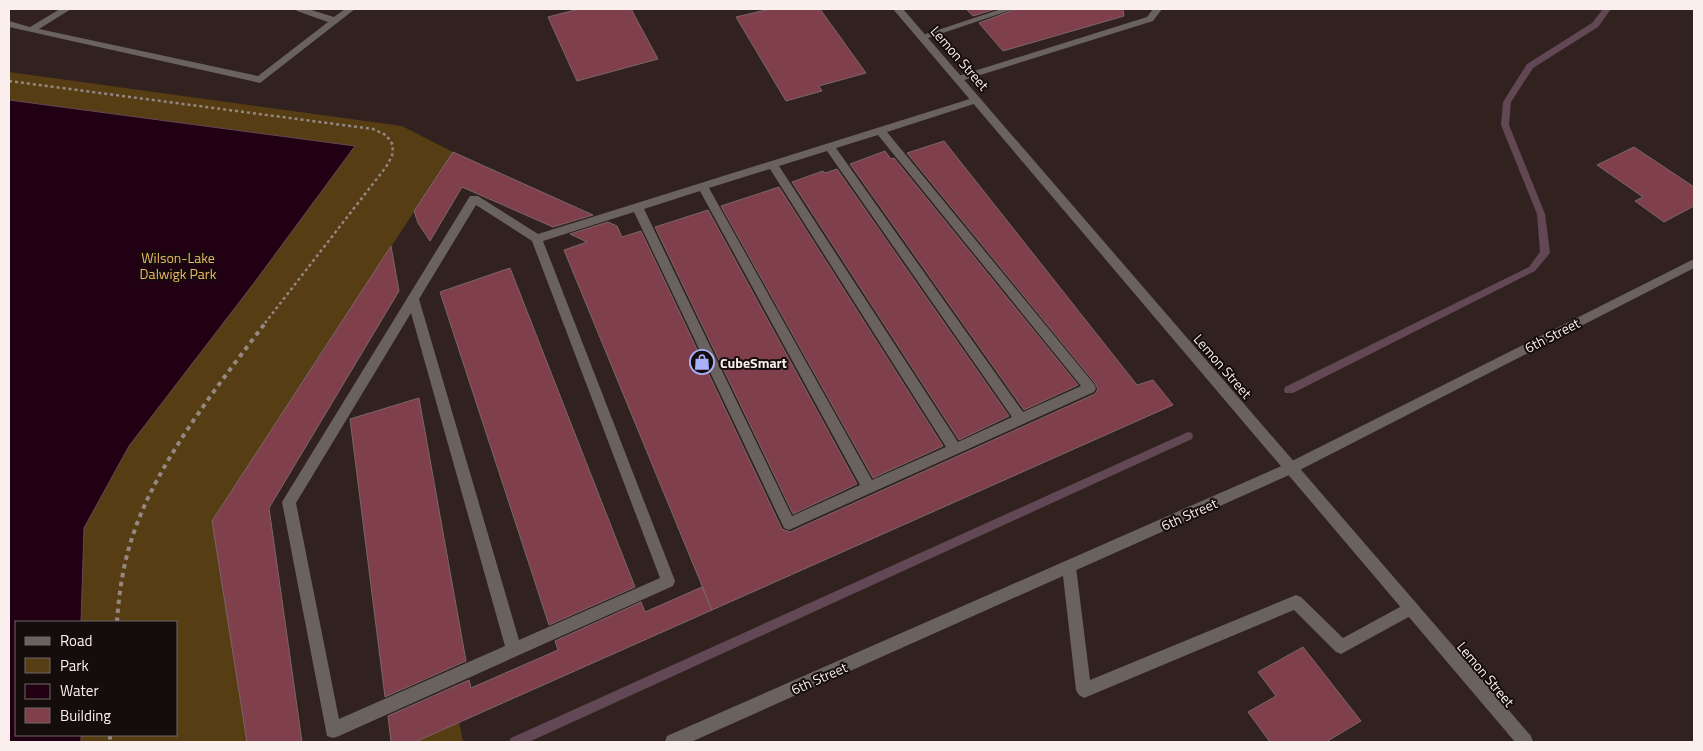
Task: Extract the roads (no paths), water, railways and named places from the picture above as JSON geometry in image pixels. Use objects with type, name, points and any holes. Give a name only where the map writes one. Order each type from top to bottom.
[{"type":"street","points":[[31,30],[66,9]]},
{"type":"street","points":[[300,9],[335,21]]},
{"type":"street","points":[[9,24],[260,80],[350,9]]},
{"type":"street","name":"Lemon Street","points":[[898,9],[1525,742]]},
{"type":"street","points":[[922,37],[1009,9]]},
{"type":"street","points":[[958,79],[1150,19],[1156,9]]},
{"type":"street","points":[[537,239],[976,100]]},
{"type":"street","points":[[637,207],[789,524],[1090,388],[880,130]]},
{"type":"street","points":[[829,146],[1021,419]]},
{"type":"street","points":[[772,164],[955,449]]},
{"type":"street","points":[[702,186],[869,488]]},
{"type":"street","points":[[474,199],[537,239],[668,580],[333,730],[289,502],[474,199]]},
{"type":"street","name":"6th Street","points":[[673,742],[1291,468],[1694,263]]},
{"type":"street","points":[[413,299],[514,650]]},
{"type":"street","points":[[1069,567],[1084,690],[1296,602],[1341,647],[1411,608]]},
{"type":"water","points":[[9,100],[355,146],[254,283],[129,446],[84,528],[81,621],[15,621],[15,736],[81,736],[81,742],[9,742]]},
{"type":"waterway","points":[[1289,390],[1532,269],[1545,253],[1541,214],[1505,125],[1507,102],[1530,66],[1595,25],[1607,9]]},
{"type":"waterway","points":[[515,742],[1188,436]]},
{"type":"place","name":"CubeSmart","points":[[702,362]]},
{"type":"park label","name":"Wilson-Lake Dalwigk Park","points":[[178,266]]}]
